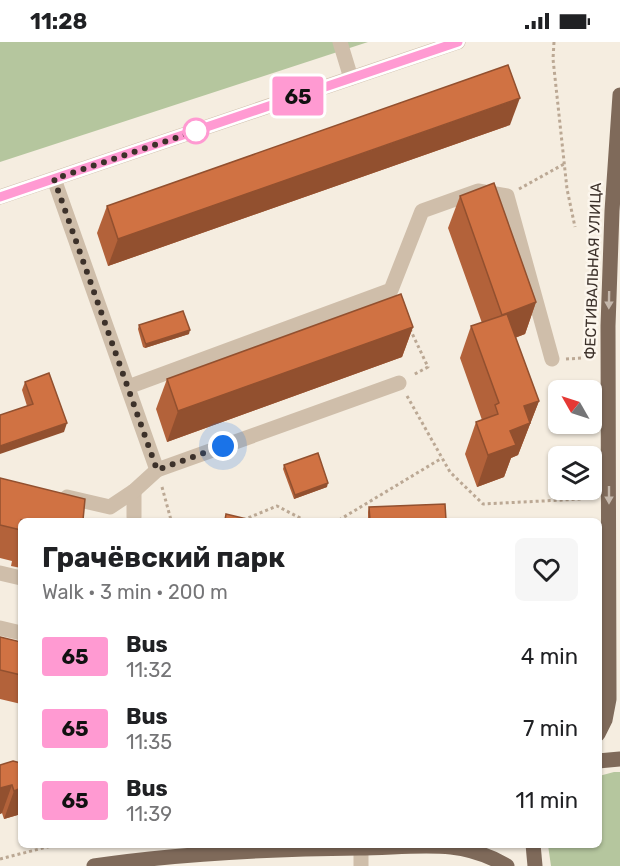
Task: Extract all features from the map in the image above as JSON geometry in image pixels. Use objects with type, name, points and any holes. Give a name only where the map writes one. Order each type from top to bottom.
[{"type":"main road","name":"ФЕСТИВАЛЬНАЯ УЛИЦА","points":[[602,726],[609,699],[604,540],[609,275],[620,95]]},
{"type":"main road","points":[[602,761],[620,759]]},
{"type":"main road","points":[[94,866],[216,849],[360,848]]},
{"type":"main road","points":[[462,848],[488,856],[507,866]]},
{"type":"main road","points":[[533,848],[535,866]]},
{"type":"street","points":[[340,42],[351,78]]},
{"type":"street","points":[[0,197],[458,42]]},
{"type":"street","points":[[54,179],[157,470]]},
{"type":"street","points":[[128,387],[390,290],[422,211],[478,191],[507,196],[552,359]]},
{"type":"street","points":[[55,494],[109,514],[157,470],[399,383]]},
{"type":"street","points":[[134,491],[134,517]]},
{"type":"street","points":[[0,573],[18,577]]},
{"type":"street","points":[[0,628],[18,632]]},
{"type":"street","points":[[360,848],[361,866]]},
{"type":"path","points":[[554,42],[553,59],[564,164],[575,227]]},
{"type":"path","points":[[507,196],[564,164]]},
{"type":"path","points":[[409,328],[428,367],[399,383],[450,472],[483,504],[562,500]]},
{"type":"path","points":[[342,518],[442,458]]},
{"type":"path","points":[[157,470],[170,518]]},
{"type":"path","points":[[248,518],[277,506],[300,518]]},
{"type":"path","points":[[0,859],[43,848]]},
{"type":"green space","points":[[0,42],[368,42],[0,162]]},
{"type":"green space","points":[[620,772],[620,866],[551,866],[548,848],[602,848],[602,775]]},
{"type":"building","points":[[508,65],[520,98],[118,239],[107,206]]},
{"type":"building","points":[[494,183],[536,302],[502,315],[460,196]]},
{"type":"building","points":[[401,294],[413,327],[178,411],[167,379]]},
{"type":"building","points":[[183,311],[190,330],[146,344],[139,325]]},
{"type":"building","points":[[507,314],[539,401],[524,406],[530,423],[510,431],[516,445],[488,455],[476,422],[498,414],[495,405],[499,403],[471,326]]},
{"type":"building","points":[[49,373],[67,423],[0,446],[0,415],[33,404],[25,382]]},
{"type":"building","points":[[318,453],[328,483],[295,495],[284,465]]},
{"type":"building","points":[[0,478],[85,499],[83,518],[18,518],[18,529],[0,525]]},
{"type":"building","points":[[445,504],[446,518],[370,518],[369,507]]},
{"type":"building","points":[[226,514],[243,518],[225,518]]},
{"type":"building","points":[[0,637],[18,641],[18,674],[0,670]]},
{"type":"building","points":[[13,761],[18,762],[18,789],[14,791],[12,785],[0,788],[0,765]]},
{"type":"bus line","name":"65","points":[[0,197],[458,42]]},
{"type":"route","points":[[196,131],[54,179],[157,470],[223,446]]}]
